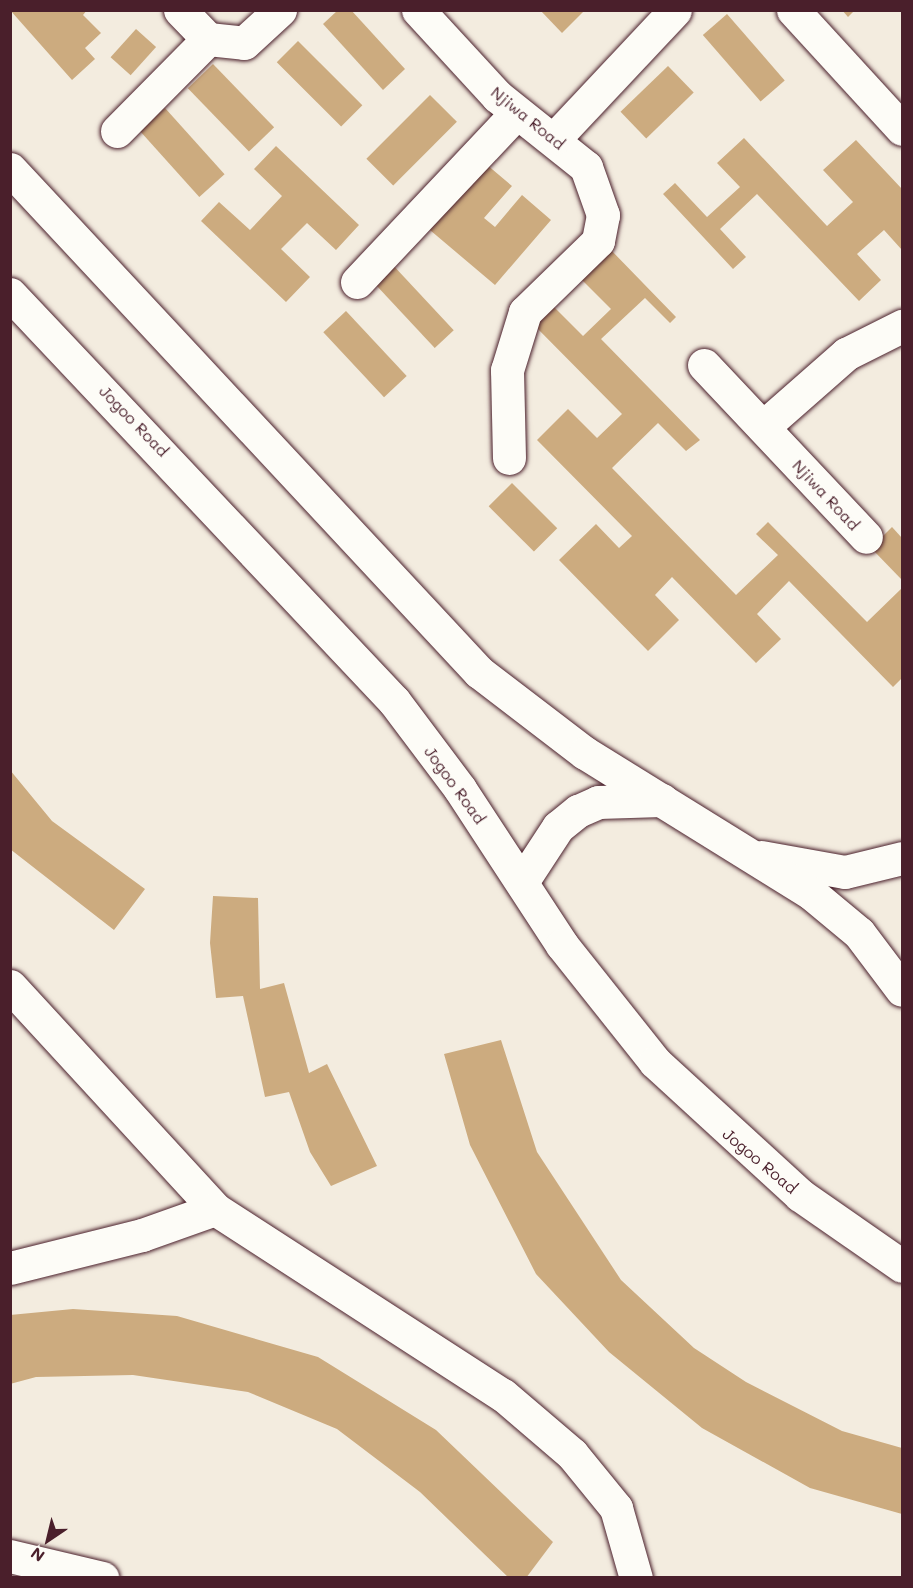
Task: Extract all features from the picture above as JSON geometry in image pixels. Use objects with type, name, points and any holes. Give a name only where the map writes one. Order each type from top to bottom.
[{"type":"street","points":[[180,10],[208,39],[244,43],[280,10]]},
{"type":"street","name":"Njiwa Road","points":[[418,10],[517,112],[555,138],[586,167],[603,215],[598,241],[525,312],[507,370],[509,458]]},
{"type":"street","points":[[555,138],[675,10]]},
{"type":"street","points":[[793,10],[903,129]]},
{"type":"street","points":[[117,131],[208,39]]},
{"type":"street","points":[[357,282],[517,112]]},
{"type":"street","points":[[10,169],[479,672],[585,753],[761,857],[859,933],[903,990]]},
{"type":"street","name":"Jogoo Road","points":[[10,294],[394,701],[522,882],[562,945],[655,1062],[722,1129],[856,1234],[903,1266]]},
{"type":"street","points":[[763,427],[846,354],[903,326]]},
{"type":"street","name":"Njiwa Road","points":[[704,365],[866,537]]},
{"type":"street","points":[[522,882],[558,827],[578,811],[598,802],[662,800]]},
{"type":"street","points":[[761,857],[845,873],[903,858]]},
{"type":"street","points":[[10,986],[215,1209],[502,1395],[572,1454],[616,1508],[636,1578]]},
{"type":"street","points":[[10,1268],[142,1235],[215,1209]]},
{"type":"street","points":[[856,1234],[903,1237]]},
{"type":"street","points":[[10,1556],[102,1578]]},
{"type":"building","points":[[10,10],[87,10],[83,15],[101,33],[85,48],[95,59],[72,80]]},
{"type":"building","points":[[338,10],[351,10],[405,69],[383,90],[323,24]]},
{"type":"building","points":[[540,10],[585,10],[562,33]]},
{"type":"building","points":[[842,10],[855,10],[848,17]]},
{"type":"building","points":[[727,14],[785,80],[761,101],[703,35]]},
{"type":"building","points":[[136,29],[156,47],[131,75],[111,57]]},
{"type":"building","points":[[298,41],[362,105],[341,127],[277,62]]},
{"type":"building","points":[[213,64],[274,127],[249,152],[188,88]]},
{"type":"building","points":[[668,66],[694,93],[646,138],[621,112]]},
{"type":"building","points":[[430,95],[457,122],[393,186],[366,159]]},
{"type":"building","points":[[165,108],[225,174],[199,197],[140,131]]},
{"type":"building","points":[[744,138],[827,226],[853,202],[823,170],[856,140],[902,189],[902,250],[884,230],[857,254],[881,280],[859,301],[757,194],[720,229],[746,257],[733,269],[663,194],[675,183],[707,217],[740,187],[717,163]]},
{"type":"building","points":[[276,146],[359,225],[336,250],[307,223],[281,249],[310,277],[286,302],[201,221],[219,202],[250,230],[282,196],[254,169]]},
{"type":"building","points":[[480,159],[512,186],[484,218],[495,227],[522,195],[551,220],[495,285],[424,225]]},
{"type":"building","points":[[609,248],[676,317],[670,323],[645,298],[601,339],[700,440],[686,451],[658,423],[612,468],[736,595],[778,555],[756,534],[768,522],[867,622],[902,588],[902,678],[893,687],[789,581],[757,614],[781,639],[756,663],[672,577],[655,595],[679,620],[648,651],[559,560],[596,524],[619,548],[632,536],[537,440],[568,409],[597,438],[622,414],[531,322],[550,303],[583,336],[611,309],[579,277]]},
{"type":"building","points":[[391,263],[454,330],[435,348],[372,281]]},
{"type":"building","points":[[346,311],[407,376],[384,397],[323,332]]},
{"type":"building","points":[[512,483],[557,528],[534,552],[489,506]]},
{"type":"building","points":[[892,527],[902,538],[902,580],[871,548]]},
{"type":"building","points":[[10,770],[52,821],[145,889],[114,930],[10,849]]},
{"type":"building","points":[[213,896],[258,898],[260,989],[284,983],[309,1073],[327,1064],[377,1166],[331,1186],[310,1152],[289,1092],[265,1097],[243,996],[216,998],[210,943]]},
{"type":"building","points":[[501,1040],[537,1152],[621,1280],[694,1348],[746,1382],[842,1431],[902,1448],[902,1514],[810,1488],[702,1428],[609,1352],[536,1274],[470,1145],[444,1054]]},
{"type":"building","points":[[73,1309],[177,1316],[318,1357],[436,1430],[553,1542],[526,1578],[509,1578],[420,1492],[337,1429],[248,1392],[133,1375],[36,1377],[10,1384],[10,1315]]}]
